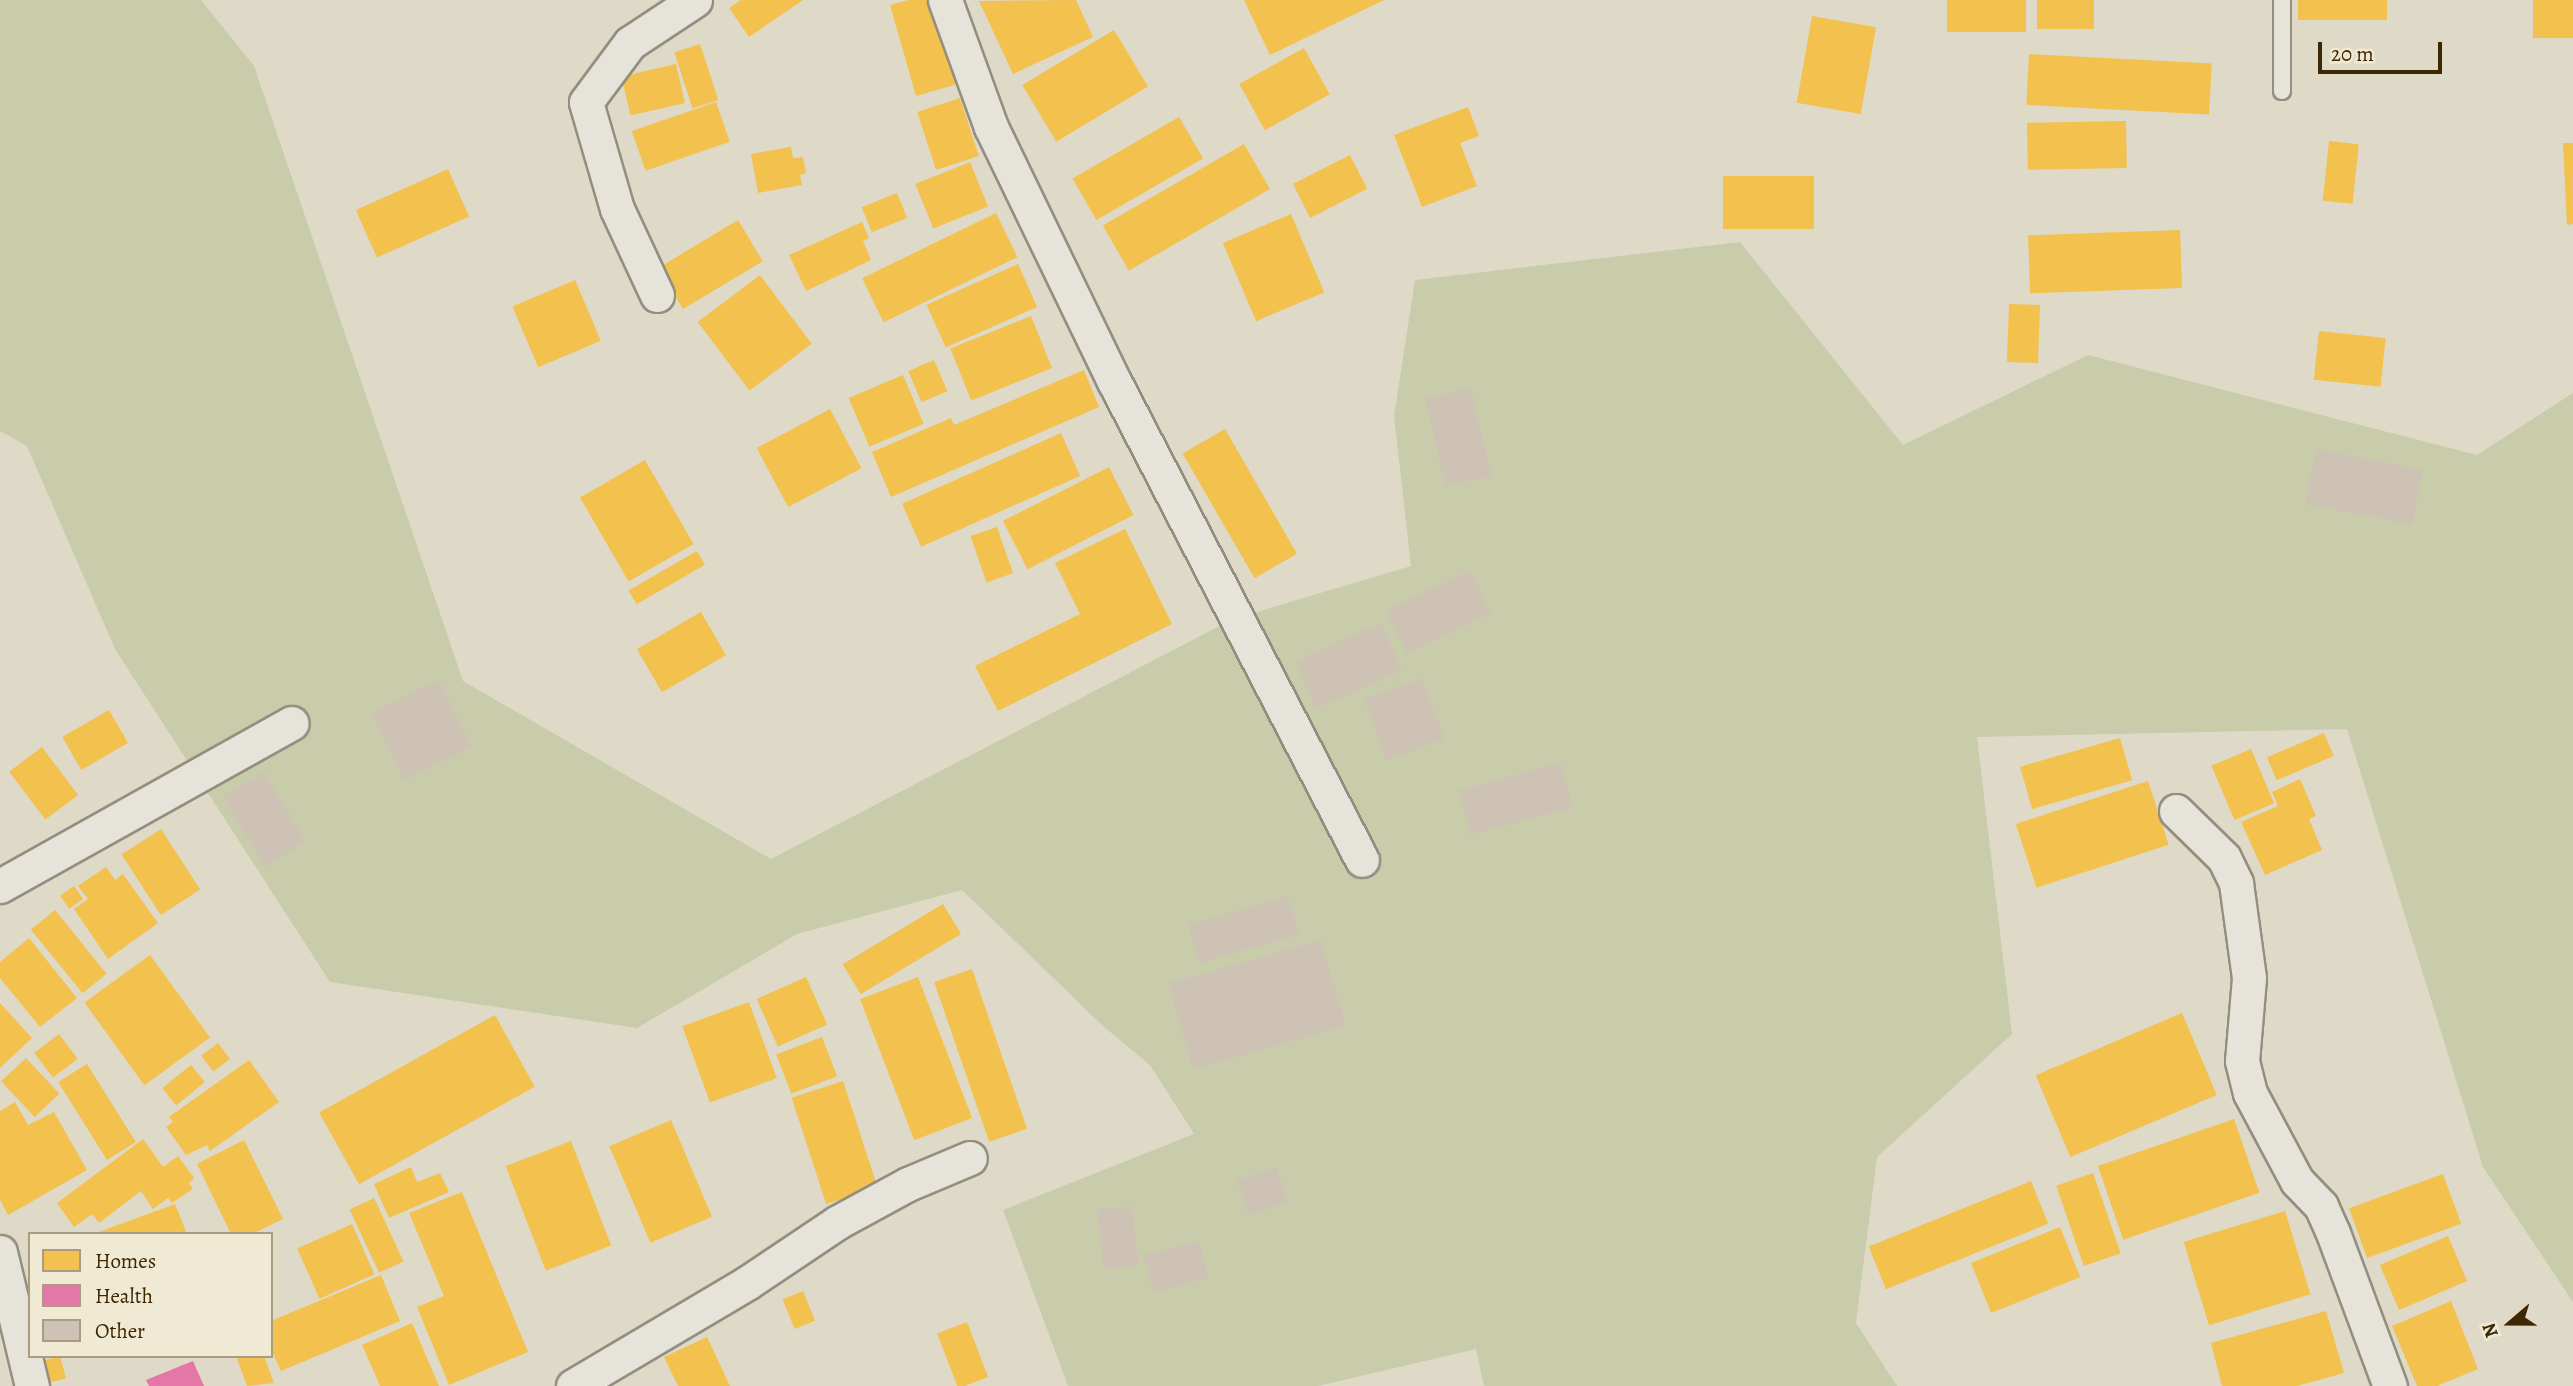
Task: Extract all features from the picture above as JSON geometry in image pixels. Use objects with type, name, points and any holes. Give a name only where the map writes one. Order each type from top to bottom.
[{"type":"street","points":[[657,295],[617,209],[586,102],[630,43],[695,0]]},
{"type":"street","points":[[945,0],[992,127],[1115,383],[1362,860]]},
{"type":"street","points":[[0,886],[292,723]]},
{"type":"street","points":[[2176,811],[2224,858],[2236,883],[2249,978],[2242,1061],[2250,1093],[2297,1181],[2321,1206],[2389,1386]]},
{"type":"street","points":[[573,1386],[747,1283],[838,1222],[970,1158]]},
{"type":"street","points":[[0,1252],[32,1386]]},
{"type":"lane","points":[[2282,0],[2282,91]]},
{"type":"green space","points":[[0,0],[201,0],[254,66],[463,681],[771,859],[1233,619],[1411,566],[1394,416],[1415,280],[1740,242],[1903,445],[2088,355],[2477,455],[2573,393],[2573,1302],[2483,1167],[2347,729],[1977,737],[2012,1034],[1877,1157],[1856,1323],[1897,1386],[1484,1386],[1476,1349],[1318,1386],[1068,1386],[1003,1210],[1194,1134],[1150,1065],[1103,1026],[962,890],[797,934],[637,1028],[330,982],[115,649],[27,446],[0,431]]},
{"type":"building: Homes","points":[[741,0],[803,0],[749,37],[729,8]]},
{"type":"building: Homes","points":[[909,0],[940,0],[964,82],[916,96],[890,5]]},
{"type":"building: Homes","points":[[1076,0],[1093,37],[1013,74],[979,1]]},
{"type":"building: Homes","points":[[1244,0],[1384,0],[1270,55]]},
{"type":"building: Homes","points":[[1947,0],[2026,0],[2026,32],[1947,32]]},
{"type":"building: Homes","points":[[2037,0],[2094,0],[2094,29],[2037,29]]},
{"type":"building: Homes","points":[[2298,0],[2387,0],[2387,20],[2298,20]]},
{"type":"building: Homes","points":[[2533,0],[2573,0],[2573,38],[2533,38]]},
{"type":"building: Homes","points":[[1812,16],[1876,27],[1861,114],[1797,103]]},
{"type":"building: Homes","points":[[1114,30],[1148,87],[1056,142],[1022,85]]},
{"type":"building: Homes","points":[[700,44],[718,100],[693,108],[674,52]]},
{"type":"building: Homes","points":[[1304,48],[1330,94],[1265,130],[1239,84]]},
{"type":"building: Homes","points":[[2029,54],[2212,64],[2209,115],[2026,105]]},
{"type":"building: Homes","points":[[676,64],[685,103],[630,116],[621,77]]},
{"type":"building: Homes","points":[[960,98],[979,156],[936,170],[917,112]]},
{"type":"building: Homes","points":[[716,102],[730,142],[646,171],[632,131]]},
{"type":"building: Homes","points":[[1468,107],[1479,136],[1460,143],[1477,186],[1422,207],[1394,135]]},
{"type":"building: Homes","points":[[1179,117],[1203,159],[1096,220],[1072,179]]},
{"type":"building: Homes","points":[[2126,121],[2127,168],[2028,170],[2027,123]]},
{"type":"building: Homes","points":[[2329,141],[2359,144],[2353,204],[2323,201]]},
{"type":"building: Homes","points":[[2563,143],[2573,143],[2573,224],[2567,225]]},
{"type":"building: Homes","points":[[1244,144],[1270,189],[1129,271],[1103,226]]},
{"type":"building: Homes","points":[[791,147],[793,158],[803,157],[806,173],[800,175],[802,185],[758,193],[751,154]]},
{"type":"building: Homes","points":[[1350,155],[1367,189],[1310,218],[1293,184]]},
{"type":"building: Homes","points":[[970,162],[988,207],[933,229],[915,184]]},
{"type":"building: Homes","points":[[448,169],[469,217],[377,258],[356,210]]},
{"type":"building: Homes","points":[[1723,176],[1814,176],[1814,229],[1723,229]]},
{"type":"building: Homes","points":[[897,193],[907,218],[872,232],[862,207]]},
{"type":"building: Homes","points":[[996,213],[1017,257],[884,322],[862,278]]},
{"type":"building: Homes","points":[[1291,214],[1324,292],[1256,321],[1223,243]]},
{"type":"building: Homes","points":[[738,220],[763,261],[683,309],[658,268]]},
{"type":"building: Homes","points":[[862,222],[869,238],[863,241],[871,260],[806,291],[789,255]]},
{"type":"building: Homes","points":[[2180,230],[2182,288],[2030,293],[2028,235]]},
{"type":"building: Homes","points":[[1018,264],[1037,307],[946,348],[927,305]]},
{"type":"building: Homes","points":[[760,275],[812,344],[749,391],[698,322]]},
{"type":"building: Homes","points":[[575,280],[601,341],[538,367],[512,307]]},
{"type":"building: Homes","points":[[2009,304],[2040,305],[2038,363],[2007,362]]},
{"type":"building: Homes","points":[[1031,316],[1052,368],[971,401],[950,349]]},
{"type":"building: Homes","points":[[2319,331],[2386,338],[2381,387],[2314,380]]},
{"type":"building: Homes","points":[[934,360],[947,391],[922,402],[908,371]]},
{"type":"building: Homes","points":[[1084,370],[1099,407],[891,497],[872,452],[951,418],[954,425]]},
{"type":"building: Homes","points":[[903,375],[924,424],[869,447],[849,398]]},
{"type":"building: Homes","points":[[830,409],[861,468],[788,507],[757,448]]},
{"type":"building: Homes","points":[[1225,429],[1297,554],[1255,578],[1183,454]]},
{"type":"building: Homes","points":[[1061,433],[1080,476],[921,547],[902,504]]},
{"type":"building: Homes","points":[[645,460],[694,544],[629,582],[580,497]]},
{"type":"building: Homes","points":[[1109,467],[1134,515],[1027,569],[1003,521]]},
{"type":"building: Homes","points":[[997,527],[1013,573],[986,582],[971,536]]},
{"type":"building: Homes","points":[[1125,529],[1172,624],[998,711],[975,666],[1080,614],[1055,563]]},
{"type":"building: Homes","points":[[697,551],[705,565],[637,604],[629,590]]},
{"type":"building: Homes","points":[[701,612],[726,655],[662,692],[637,649]]},
{"type":"building: Homes","points":[[109,710],[128,743],[81,770],[62,737]]},
{"type":"building: Homes","points":[[2324,733],[2334,756],[2277,780],[2267,757]]},
{"type":"building: Homes","points":[[2120,738],[2132,780],[2032,809],[2020,767]]},
{"type":"building: Homes","points":[[42,747],[78,795],[45,820],[9,772]]},
{"type":"building: Homes","points":[[2251,749],[2274,803],[2234,820],[2211,766]]},
{"type":"building: Homes","points":[[2300,779],[2316,816],[2309,819],[2322,850],[2265,875],[2241,822],[2278,806],[2272,792]]},
{"type":"building: Homes","points":[[2148,781],[2169,845],[2037,888],[2016,824]]},
{"type":"building: Homes","points":[[161,829],[200,889],[161,915],[122,855]]},
{"type":"building: Homes","points":[[106,867],[115,880],[123,874],[158,923],[108,959],[74,909],[88,899],[78,886]]},
{"type":"building: Homes","points":[[74,886],[83,899],[69,909],[60,896]]},
{"type":"building: Homes","points":[[943,904],[961,934],[861,994],[843,964]]},
{"type":"building: Homes","points":[[55,910],[107,974],[83,993],[31,930]]},
{"type":"building: Homes","points":[[29,938],[77,998],[40,1027],[0,978],[0,962]]},
{"type":"building: Homes","points":[[150,955],[210,1038],[144,1085],[84,1003]]},
{"type":"building: Homes","points":[[972,969],[1027,1129],[989,1142],[934,982]]},
{"type":"building: Homes","points":[[806,977],[827,1025],[778,1046],[757,999]]},
{"type":"building: Homes","points":[[918,977],[972,1118],[914,1140],[860,999]]},
{"type":"building: Homes","points":[[749,1002],[777,1078],[710,1102],[682,1026]]},
{"type":"building: Homes","points":[[0,1003],[32,1038],[0,1068]]},
{"type":"building: Homes","points":[[2182,1013],[2217,1095],[2070,1157],[2036,1075]]},
{"type":"building: Homes","points":[[495,1015],[535,1087],[359,1184],[319,1112]]},
{"type":"building: Homes","points":[[59,1034],[78,1059],[53,1077],[34,1053]]},
{"type":"building: Homes","points":[[822,1037],[837,1076],[791,1094],[776,1055]]},
{"type":"building: Homes","points":[[218,1043],[230,1059],[213,1072],[201,1056]]},
{"type":"building: Homes","points":[[26,1058],[59,1094],[35,1117],[1,1081]]},
{"type":"building: Homes","points":[[249,1060],[279,1102],[210,1151],[207,1145],[186,1155],[166,1127],[173,1122],[169,1117]]},
{"type":"building: Homes","points":[[87,1064],[136,1142],[107,1160],[58,1082]]},
{"type":"building: Homes","points":[[191,1065],[205,1082],[176,1105],[162,1088]]},
{"type":"building: Homes","points":[[843,1081],[878,1188],[826,1204],[792,1098]]},
{"type":"building: Homes","points":[[15,1102],[28,1125],[54,1112],[87,1170],[8,1215],[0,1200],[0,1111]]},
{"type":"building: Homes","points":[[2234,1119],[2259,1193],[2123,1240],[2098,1166]]},
{"type":"building: Homes","points":[[671,1120],[712,1217],[650,1243],[609,1146]]},
{"type":"building: Homes","points":[[143,1139],[163,1167],[178,1156],[194,1178],[189,1183],[193,1189],[172,1203],[168,1198],[153,1209],[141,1191],[99,1223],[92,1214],[74,1227],[57,1203]]},
{"type":"building: Homes","points":[[244,1140],[283,1219],[256,1232],[230,1232],[197,1164]]},
{"type":"building: Homes","points":[[571,1141],[611,1246],[546,1271],[506,1166]]},
{"type":"building: Homes","points":[[411,1167],[417,1182],[440,1173],[449,1192],[389,1218],[374,1184]]},
{"type":"building: Homes","points":[[2093,1173],[2121,1253],[2084,1266],[2056,1186]]},
{"type":"building: Homes","points":[[2443,1174],[2461,1224],[2367,1258],[2349,1208]]},
{"type":"building: Homes","points":[[2031,1181],[2048,1224],[1886,1289],[1869,1247]]},
{"type":"building: Homes","points":[[462,1192],[528,1352],[449,1385],[417,1307],[444,1296],[409,1213]]},
{"type":"building: Homes","points":[[374,1198],[404,1261],[379,1273],[350,1209]]},
{"type":"building: Homes","points":[[175,1204],[186,1232],[99,1232]]},
{"type":"building: Homes","points":[[2285,1211],[2310,1294],[2209,1325],[2184,1242]]},
{"type":"building: Homes","points":[[352,1224],[374,1274],[320,1299],[297,1248]]},
{"type":"building: Homes","points":[[2060,1227],[2080,1277],[1991,1313],[1971,1263]]},
{"type":"building: Homes","points":[[2448,1236],[2467,1281],[2399,1310],[2380,1265]]},
{"type":"building: Homes","points":[[381,1275],[400,1321],[281,1371],[273,1353],[273,1320]]},
{"type":"building: Homes","points":[[803,1291],[815,1321],[795,1329],[783,1299]]},
{"type":"building: Homes","points":[[2451,1301],[2478,1369],[2437,1386],[2417,1386],[2392,1326]]},
{"type":"building: Homes","points":[[2326,1311],[2344,1373],[2297,1386],[2222,1386],[2211,1343]]},
{"type":"building: Homes","points":[[967,1322],[988,1377],[965,1386],[957,1386],[937,1333]]},
{"type":"building: Homes","points":[[412,1323],[439,1386],[380,1386],[362,1345]]},
{"type":"building: Homes","points":[[707,1337],[730,1386],[678,1386],[664,1357]]},
{"type":"building: Homes","points":[[61,1358],[66,1378],[50,1382],[45,1360]]},
{"type":"building: Homes","points":[[237,1358],[265,1358],[274,1383],[247,1386]]},
{"type":"building: Health","points":[[193,1361],[204,1386],[149,1386],[146,1380]]},
{"type":"building: Other","points":[[1471,388],[1491,476],[1445,486],[1425,399]]},
{"type":"building: Other","points":[[2316,449],[2423,470],[2412,525],[2305,504]]},
{"type":"building: Other","points":[[1470,570],[1491,613],[1407,654],[1386,611]]},
{"type":"building: Other","points":[[1381,623],[1402,671],[1316,709],[1295,661]]},
{"type":"building: Other","points":[[1422,678],[1444,739],[1386,760],[1364,699]]},
{"type":"building: Other","points":[[439,680],[472,747],[404,780],[372,713]]},
{"type":"building: Other","points":[[1561,763],[1573,807],[1471,835],[1459,790]]},
{"type":"building: Other","points":[[264,772],[306,841],[265,866],[223,797]]},
{"type":"building: Other","points":[[1288,896],[1299,934],[1199,963],[1188,925]]},
{"type":"building: Other","points":[[1321,940],[1346,1026],[1193,1069],[1168,984]]},
{"type":"building: Other","points":[[1276,1167],[1288,1202],[1248,1216],[1236,1181]]},
{"type":"building: Other","points":[[1132,1206],[1138,1266],[1103,1269],[1097,1210]]},
{"type":"building: Other","points":[[1199,1241],[1209,1278],[1154,1292],[1144,1256]]}]
